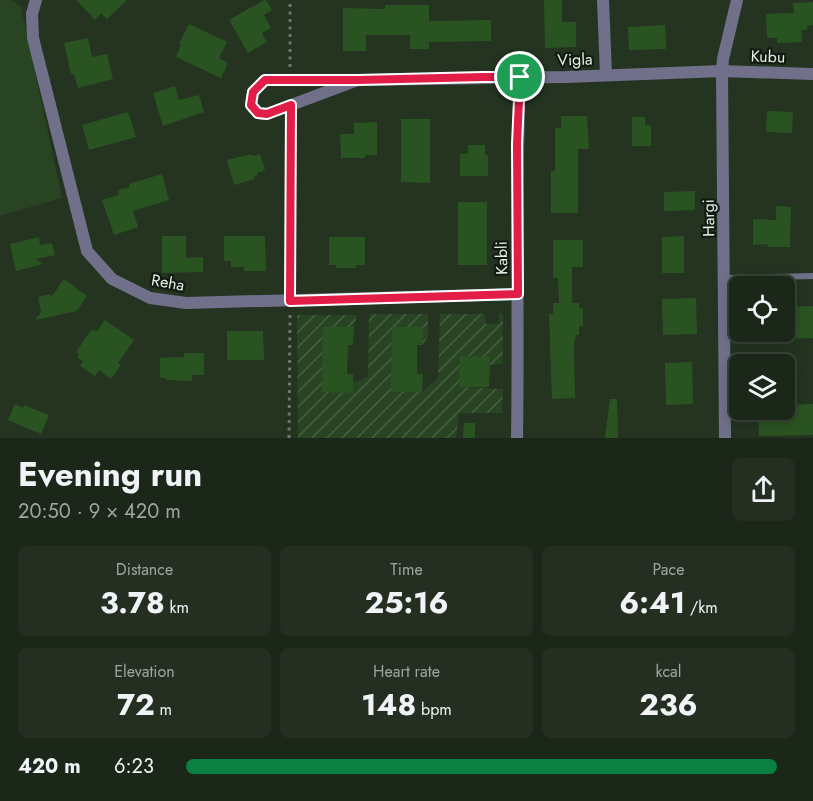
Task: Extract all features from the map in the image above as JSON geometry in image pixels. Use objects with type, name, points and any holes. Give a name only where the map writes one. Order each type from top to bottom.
[{"type":"street","name":"Reha","points":[[36,0],[32,14],[33,38],[87,251],[112,279],[150,298],[186,303],[518,294]]},
{"type":"street","points":[[603,0],[606,75]]},
{"type":"street","name":"Hargi","points":[[725,438],[731,361],[725,278],[722,71],[737,0]]},
{"type":"street","name":"Vigla","points":[[358,80],[267,114],[258,113],[251,105],[253,92],[265,80],[520,77],[722,71]]},
{"type":"street","name":"Kubu","points":[[722,71],[813,74]]},
{"type":"street","name":"Kabli","points":[[516,438],[517,144],[520,77]]},
{"type":"lane","points":[[725,278],[813,276]]},
{"type":"path","points":[[290,0],[290,80]]},
{"type":"path","points":[[289,438],[291,105]]},
{"type":"green space","points":[[0,0],[11,0],[21,7],[62,198],[0,216]]},
{"type":"green space","points":[[499,313],[503,314],[503,364],[490,365],[490,357],[461,356],[460,387],[503,389],[502,413],[459,413],[456,438],[298,438],[297,315],[357,315],[354,327],[324,327],[353,392],[353,383],[368,376],[369,314],[428,314],[428,335],[423,345],[423,327],[392,327],[392,392],[422,392],[438,378],[440,314],[485,314],[486,324],[499,324]]},
{"type":"building","points":[[76,0],[127,0],[107,19],[101,13],[95,20]]},
{"type":"building","points":[[264,0],[272,10],[264,15],[271,28],[262,33],[267,42],[248,53],[229,20]]},
{"type":"building","points":[[544,0],[562,0],[562,22],[576,22],[576,47],[545,48]]},
{"type":"building","points":[[813,2],[813,25],[807,26],[807,30],[801,30],[802,42],[777,43],[777,38],[767,38],[766,14],[794,13],[793,3]]},
{"type":"building","points":[[385,5],[429,5],[429,21],[491,20],[491,41],[429,42],[429,49],[410,49],[410,35],[366,35],[366,51],[343,51],[343,8],[385,9]]},
{"type":"building","points":[[189,24],[227,42],[219,58],[228,63],[221,78],[176,57],[181,45],[179,44]]},
{"type":"building","points":[[665,25],[666,49],[629,50],[628,27]]},
{"type":"building","points":[[88,38],[92,57],[107,54],[113,79],[78,88],[74,74],[71,74],[64,43]]},
{"type":"building","points":[[175,86],[179,100],[199,95],[204,112],[163,126],[153,93]]},
{"type":"building","points":[[767,111],[793,112],[792,133],[766,132]]},
{"type":"building","points":[[128,112],[136,137],[89,150],[82,125]]},
{"type":"building","points":[[561,116],[587,116],[589,149],[578,149],[578,213],[551,213],[551,171],[555,171],[555,128],[561,128]]},
{"type":"building","points":[[632,117],[645,117],[645,125],[651,126],[651,146],[632,146]]},
{"type":"building","points":[[401,119],[430,119],[430,183],[401,182]]},
{"type":"building","points":[[377,122],[377,155],[365,155],[365,158],[341,158],[340,134],[354,134],[354,123]]},
{"type":"building","points":[[468,145],[485,145],[485,155],[488,155],[488,176],[460,176],[460,154],[468,154]]},
{"type":"building","points":[[251,154],[252,156],[260,154],[265,170],[257,173],[258,175],[254,176],[255,179],[234,185],[227,160]]},
{"type":"building","points":[[162,174],[169,200],[133,211],[138,227],[114,235],[102,200],[119,195],[118,190],[130,187],[129,184]]},
{"type":"building","points":[[695,191],[695,210],[664,211],[664,192]]},
{"type":"building","points":[[458,202],[487,202],[487,265],[458,265]]},
{"type":"building","points":[[776,206],[791,207],[790,247],[767,247],[768,244],[753,245],[753,219],[776,220]]},
{"type":"building","points":[[162,236],[186,236],[186,258],[203,257],[203,272],[162,273]]},
{"type":"building","points":[[224,236],[265,236],[266,271],[244,271],[244,267],[231,267],[231,261],[224,261]]},
{"type":"building","points":[[684,236],[684,273],[662,273],[662,237]]},
{"type":"building","points":[[39,237],[40,245],[52,243],[55,255],[36,259],[43,264],[16,271],[10,244]]},
{"type":"building","points":[[329,237],[365,237],[365,265],[356,265],[356,268],[336,268],[336,265],[329,265]]},
{"type":"building","points":[[553,240],[583,240],[583,267],[572,267],[572,303],[579,303],[579,308],[583,308],[583,326],[579,326],[579,335],[576,335],[574,344],[575,398],[552,399],[549,314],[553,314],[553,303],[559,303],[558,278],[553,278]]},
{"type":"building","points":[[64,279],[87,296],[77,311],[35,320],[41,312],[38,297],[50,294],[51,297]]},
{"type":"building","points":[[696,298],[697,334],[663,335],[662,299]]},
{"type":"building","points":[[795,306],[813,306],[813,338],[795,339]]},
{"type":"building","points":[[105,320],[134,340],[118,363],[121,365],[111,379],[99,370],[95,376],[80,366],[83,361],[77,357],[79,354],[76,352],[91,330],[97,331]]},
{"type":"building","points":[[323,327],[354,327],[353,345],[348,345],[347,374],[353,374],[353,393],[322,392]]},
{"type":"building","points":[[392,327],[423,327],[423,345],[417,345],[417,374],[423,374],[422,392],[391,392]]},
{"type":"building","points":[[227,331],[263,331],[264,360],[227,360]]},
{"type":"building","points":[[184,353],[204,353],[204,375],[192,375],[192,381],[160,378],[160,358],[184,357]]},
{"type":"building","points":[[460,356],[490,357],[489,387],[459,387]]},
{"type":"building","points":[[692,362],[693,404],[666,405],[665,363]]},
{"type":"building","points":[[610,399],[617,399],[618,438],[605,438]]},
{"type":"building","points":[[15,404],[23,408],[24,405],[49,415],[41,434],[8,420]]},
{"type":"building","points":[[813,404],[813,435],[759,436],[758,420],[795,420],[795,405]]},
{"type":"building","points":[[464,423],[475,423],[475,438],[463,438]]},
{"type":"route","points":[[520,77],[517,144],[518,294],[290,301],[291,105],[267,114],[258,113],[251,105],[253,92],[265,80],[520,77]]}]
